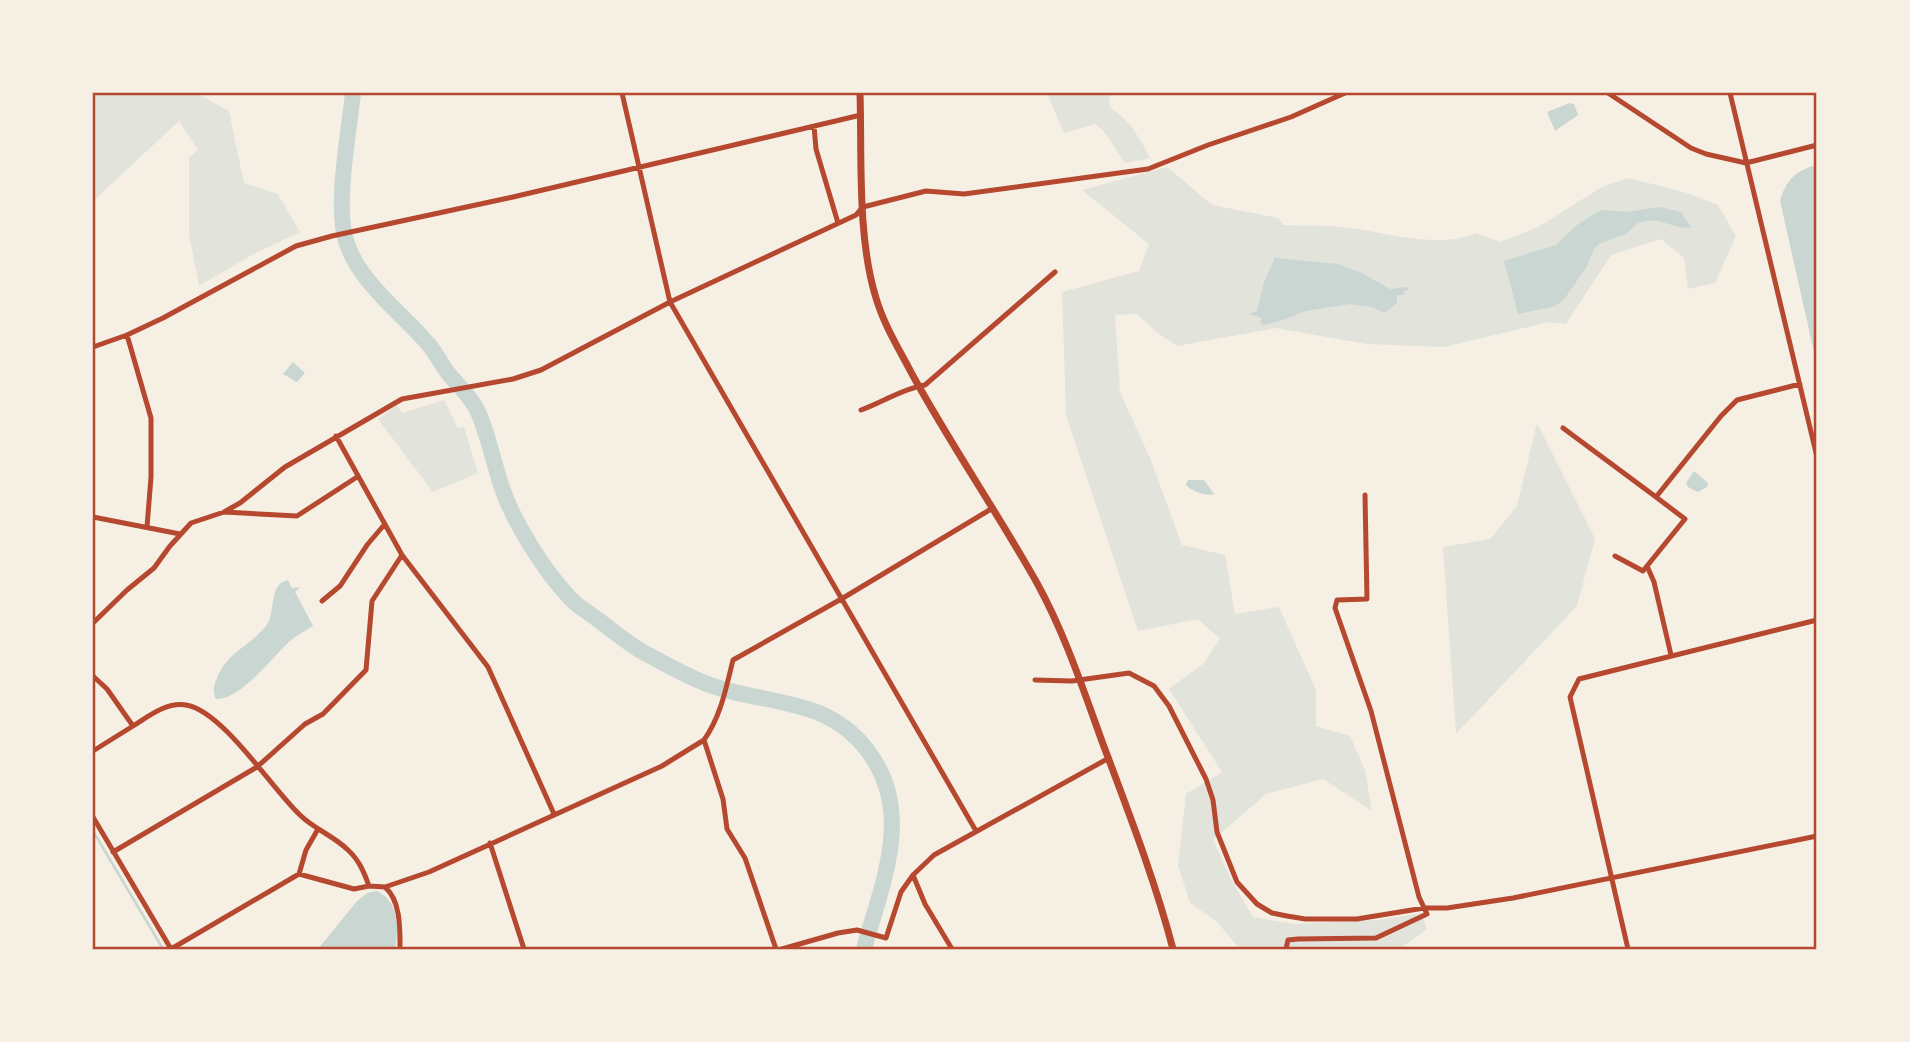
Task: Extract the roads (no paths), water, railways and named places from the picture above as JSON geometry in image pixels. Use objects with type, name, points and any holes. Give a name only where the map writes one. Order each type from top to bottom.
[{"type":"main road","points":[[860,93],[863,207],[868,265],[876,299],[918,386],[1058,624],[1156,890],[1173,949]]},
{"type":"street","points":[[622,93],[670,302],[976,831]]},
{"type":"street","points":[[93,623],[154,569],[191,523],[224,512],[240,503],[285,467],[402,399],[513,379],[541,370],[670,302],[856,215],[863,207],[926,191],[964,194],[1147,169],[1291,117],[1345,93]]},
{"type":"street","points":[[1608,93],[1691,148],[1706,154],[1746,163],[1817,145]]},
{"type":"street","points":[[1730,93],[1817,457]]},
{"type":"street","points":[[93,346],[127,335],[296,246],[861,115]]},
{"type":"street","points":[[814,126],[816,149],[838,223]]},
{"type":"street","points":[[861,410],[925,385],[1055,272]]},
{"type":"street","points":[[127,335],[151,418],[151,477],[147,527]]},
{"type":"street","points":[[1656,497],[1737,400],[1800,384]]},
{"type":"street","points":[[1563,428],[1685,519],[1643,571],[1615,556]]},
{"type":"street","points":[[336,436],[402,555],[488,667],[554,814]]},
{"type":"street","points":[[224,512],[298,516],[357,477]]},
{"type":"street","points":[[1286,949],[1288,940],[1376,938],[1427,914],[1419,897],[1371,711],[1335,608],[1337,600],[1367,599],[1365,495]]},
{"type":"street","points":[[299,874],[354,889],[386,887],[429,872],[662,766],[704,740],[721,709],[733,660],[991,509]]},
{"type":"street","points":[[93,517],[180,534]]},
{"type":"street","points":[[322,601],[340,586],[384,525]]},
{"type":"street","points":[[113,852],[257,767],[304,724],[323,714],[366,670],[372,601],[402,555]]},
{"type":"street","points":[[1647,566],[1654,582],[1671,655]]},
{"type":"street","points":[[1628,949],[1570,697],[1579,679],[1817,620]]},
{"type":"street","points":[[1035,680],[1072,681],[1129,673],[1154,686],[1169,706],[1206,779],[1213,800],[1217,832],[1237,882],[1257,904],[1272,913],[1306,919],[1357,919],[1424,908],[1447,908],[1513,898],[1817,836]]},
{"type":"street","points":[[93,676],[107,689],[133,726]]},
{"type":"street","points":[[93,751],[169,705],[200,709],[219,723],[301,816],[349,850],[362,867],[369,886]]},
{"type":"street","points":[[704,740],[723,799],[727,829],[746,858],[776,949]]},
{"type":"street","points":[[782,949],[857,930],[886,938],[901,892],[913,875],[934,855],[1109,758]]},
{"type":"street","points":[[93,817],[171,949],[299,874],[306,850],[318,828]]},
{"type":"street","points":[[490,843],[524,949]]},
{"type":"street","points":[[913,875],[925,904],[952,949]]},
{"type":"street","points":[[386,887],[393,895],[398,915],[400,949]]},
{"type":"waterway","points":[[353,93],[342,191],[343,229],[353,259],[372,285],[429,345],[473,403],[485,431],[507,502],[531,546],[551,575],[580,607],[637,648],[671,667],[719,688],[799,706],[835,721],[852,733],[867,750],[881,773],[889,798],[892,822],[890,848],[886,873],[864,949]]},
{"type":"waterway","points":[[93,831],[163,949]]}]
